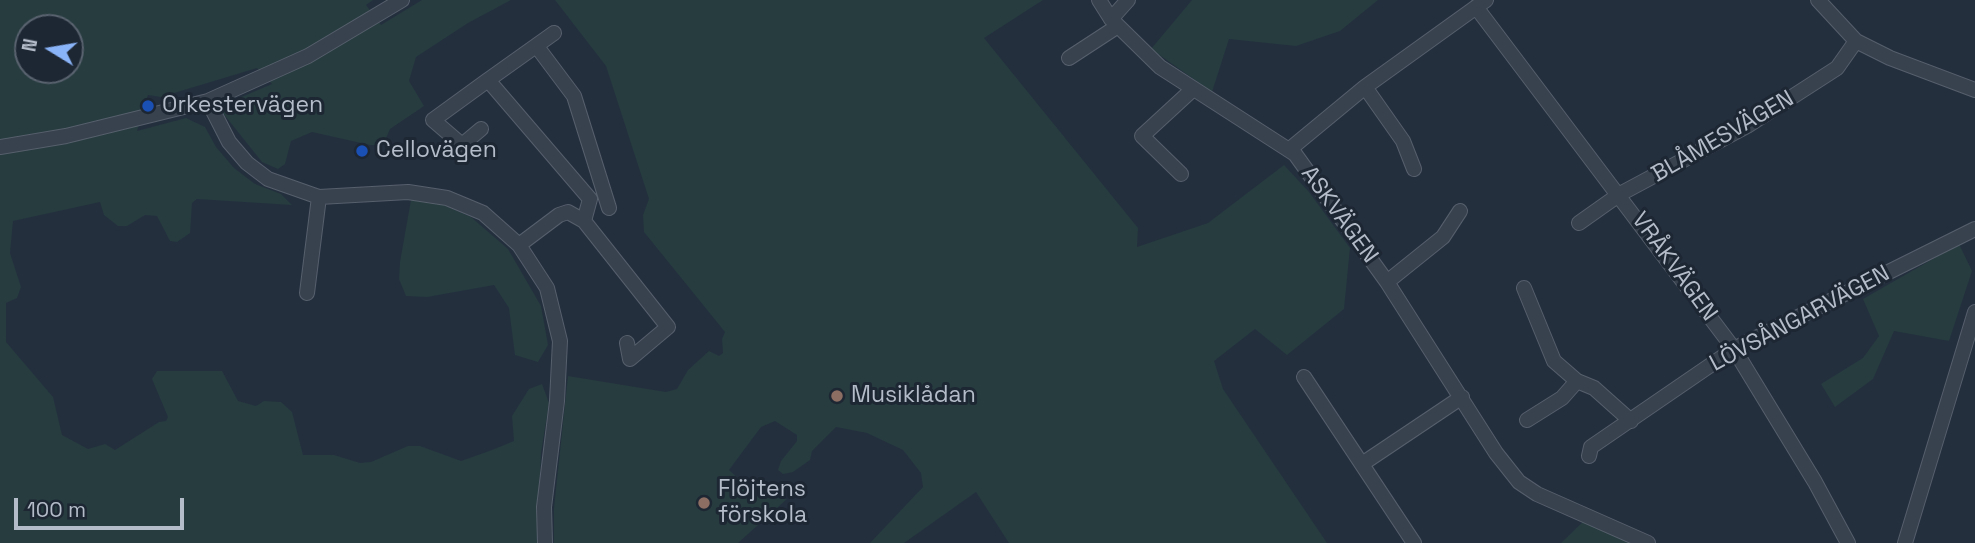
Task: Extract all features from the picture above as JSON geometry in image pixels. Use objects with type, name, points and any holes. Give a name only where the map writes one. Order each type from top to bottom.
[{"type":"street","points":[[0,147],[66,136],[208,100],[309,55],[402,0]]},
{"type":"street","points":[[1098,0],[1114,22],[1160,67],[1192,90],[1290,149],[1365,88],[1481,4]]},
{"type":"street","points":[[1069,58],[1114,22],[1128,0]]},
{"type":"street","points":[[1818,0],[1856,41],[1890,58],[1975,90]]},
{"type":"street","name":"VRÅKVÄGEN","points":[[1481,4],[1734,349],[1815,482],[1848,543]]},
{"type":"street","points":[[481,130],[463,145],[433,120],[538,48],[554,33]]},
{"type":"street","name":"BLÅMESVÄGEN","points":[[1579,223],[1620,194],[1747,126],[1837,68],[1856,41]]},
{"type":"street","points":[[538,48],[574,96],[609,208]]},
{"type":"street","points":[[488,80],[590,199],[584,221]]},
{"type":"street","points":[[1365,88],[1403,141],[1414,169]]},
{"type":"street","points":[[1181,174],[1142,136],[1192,90]]},
{"type":"street","points":[[208,100],[229,142],[247,163],[268,179],[319,197],[408,192],[447,198],[482,213],[519,245],[547,288],[560,341],[558,401],[544,507],[545,543]]},
{"type":"street","name":"ASKVÄGEN","points":[[1290,149],[1387,282],[1496,453],[1519,482],[1537,494],[1648,543]]},
{"type":"street","points":[[307,293],[319,197]]},
{"type":"street","name":"ASKVÄGEN","points":[[1387,282],[1443,237],[1460,211]]},
{"type":"street","points":[[519,245],[559,215],[568,212],[584,221],[668,327],[630,359],[627,343]]},
{"type":"street","name":"LÖVSÅNGARVÄGEN","points":[[1589,456],[1591,447],[1734,349],[1975,229]]},
{"type":"street","points":[[1524,289],[1554,361],[1577,382],[1594,388],[1631,421]]},
{"type":"street","points":[[1905,543],[1971,346],[1975,312]]},
{"type":"street","points":[[1304,377],[1414,543]]},
{"type":"street","points":[[1527,420],[1562,398],[1577,382]]},
{"type":"street","points":[[1362,464],[1462,397]]},
{"type":"green space","points":[[0,0],[373,0],[366,5],[381,25],[422,0],[511,0],[468,23],[416,57],[409,81],[424,106],[390,129],[383,145],[370,145],[312,132],[291,141],[285,164],[278,169],[262,162],[218,107],[272,84],[257,68],[161,97],[148,95],[137,131],[186,118],[205,127],[216,147],[234,168],[255,184],[281,194],[292,205],[197,199],[192,203],[190,233],[177,242],[170,241],[157,216],[145,215],[127,226],[118,226],[104,215],[100,202],[13,221],[10,253],[21,287],[17,298],[6,303],[6,342],[53,397],[62,435],[88,449],[105,444],[115,450],[159,422],[166,421],[168,417],[152,379],[157,371],[222,371],[238,401],[256,406],[264,401],[281,402],[292,412],[303,455],[334,455],[360,463],[371,462],[408,446],[420,446],[461,461],[514,441],[512,416],[529,389],[542,384],[549,403],[541,453],[537,543],[0,543]]},
{"type":"green space","points":[[555,0],[1043,0],[984,38],[1138,228],[1137,247],[1208,223],[1284,165],[1309,192],[1350,248],[1344,309],[1287,355],[1255,329],[1214,361],[1223,389],[1327,543],[1009,543],[976,492],[904,543],[870,543],[923,487],[921,473],[903,450],[867,433],[836,427],[812,451],[810,460],[793,472],[783,474],[778,470],[781,461],[797,441],[797,435],[775,421],[761,427],[729,470],[758,496],[787,499],[738,543],[554,543],[554,508],[568,376],[666,392],[677,389],[688,370],[709,351],[719,356],[723,353],[722,339],[725,332],[644,232],[643,215],[649,199],[606,66]]},
{"type":"green space","points":[[1192,0],[1378,0],[1340,31],[1296,46],[1229,39],[1212,92],[1151,49]]},
{"type":"green space","points":[[411,200],[436,202],[471,217],[508,249],[541,306],[548,345],[538,362],[515,355],[509,308],[494,285],[427,297],[406,296],[399,279]]},
{"type":"green space","points":[[1959,244],[1972,271],[1949,341],[1894,331],[1873,379],[1835,407],[1821,384],[1863,358],[1879,336],[1863,299]]},
{"type":"green space","points":[[1589,516],[1648,543],[1561,543]]},
{"type":"place","name":"Orkestervägen","points":[[148,106]]},
{"type":"place","name":"Cellovägen","points":[[362,151]]},
{"type":"place","name":"Musiklådan","points":[[837,396]]},
{"type":"place","name":"Flöjtens förskola","points":[[704,503]]}]
